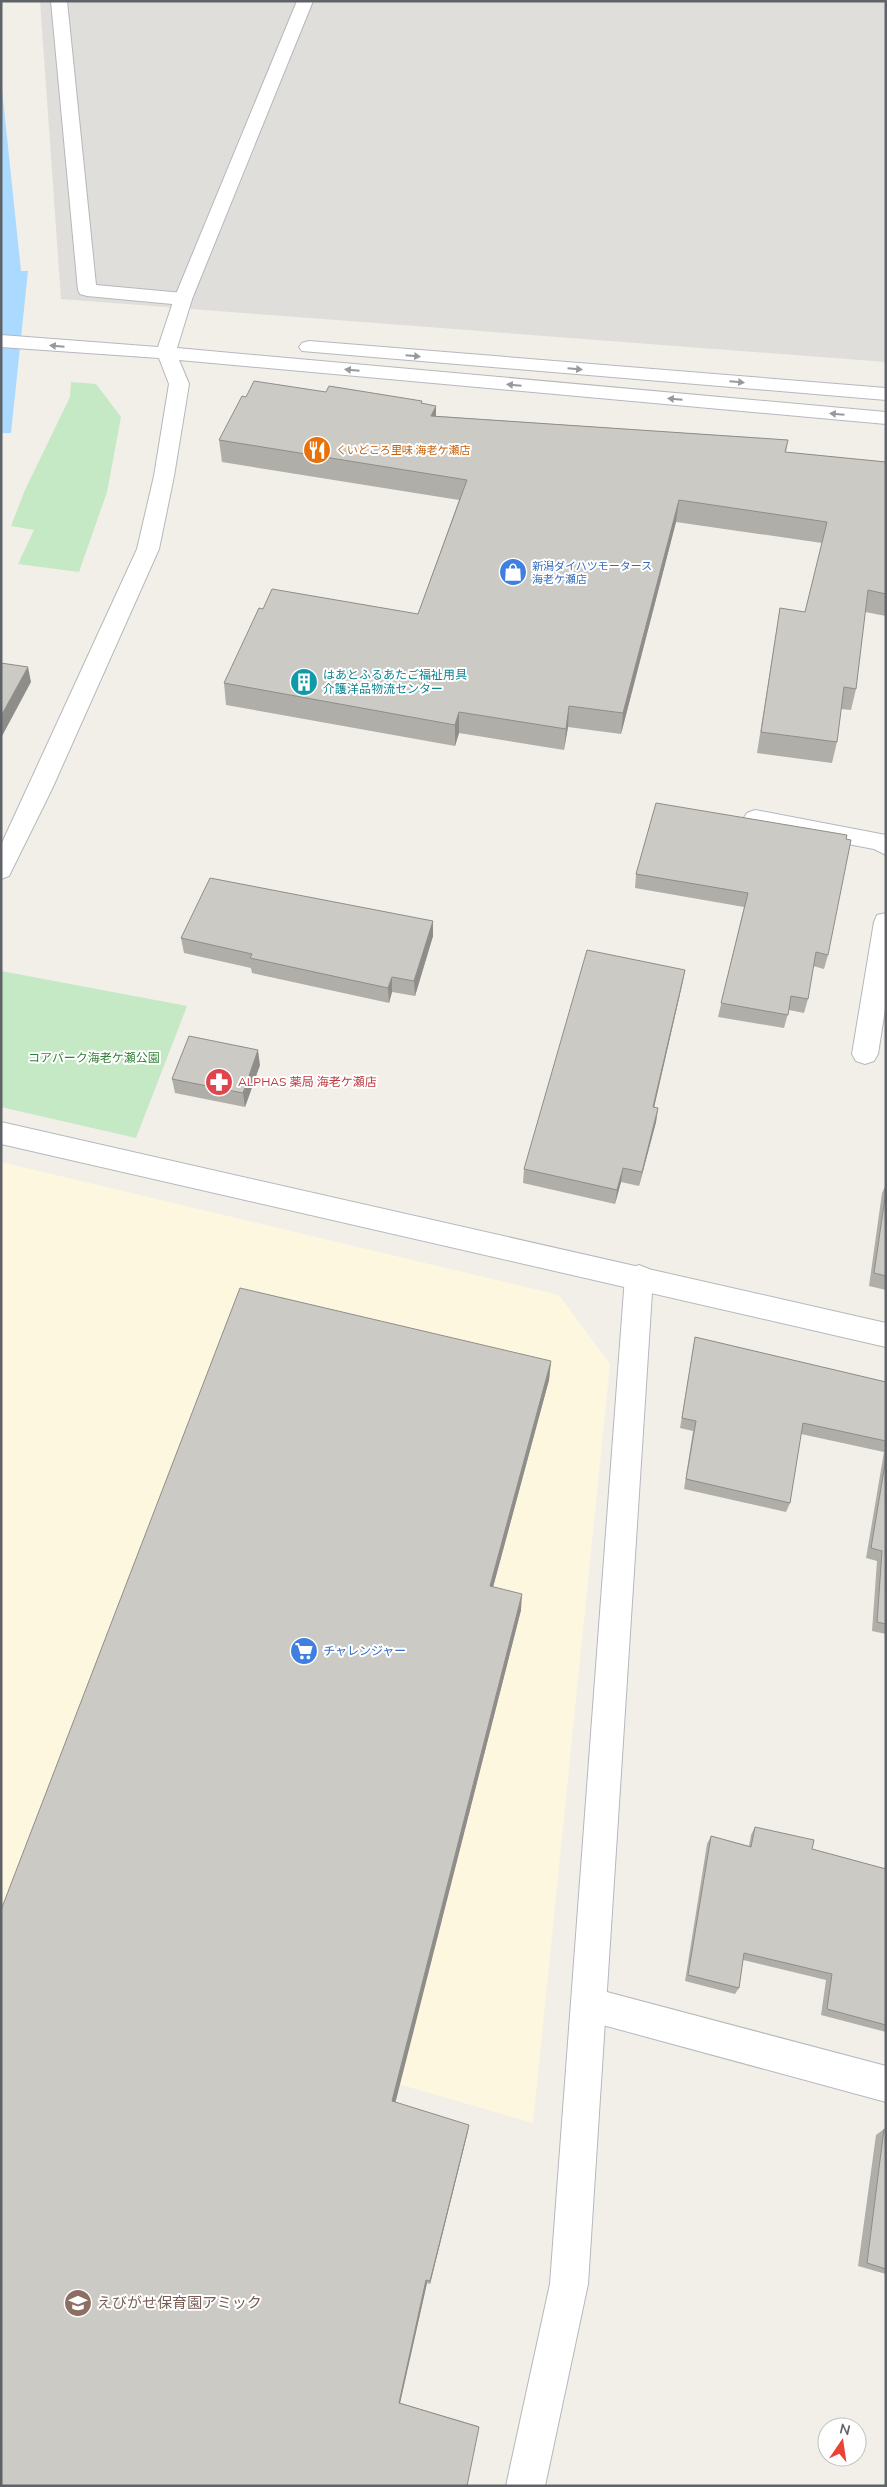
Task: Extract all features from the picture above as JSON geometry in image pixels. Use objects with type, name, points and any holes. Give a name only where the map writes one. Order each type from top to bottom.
[{"type":"street","points":[[60,1],[87,290],[183,299]]},
{"type":"street","points":[[1,870],[40,789],[148,549],[164,476],[179,384],[169,344],[183,299],[305,1]]},
{"type":"street","points":[[41,326],[120,332],[169,344],[886,418]]},
{"type":"street","points":[[1,341],[106,349],[169,344],[260,343]]},
{"type":"street","points":[[290,346],[886,394]]},
{"type":"street","points":[[755,819],[881,842],[886,846]]},
{"type":"street","points":[[865,1054],[886,922]]},
{"type":"street","points":[[1,1133],[639,1277],[886,1335]]},
{"type":"street","points":[[525,2486],[569,2284],[639,1277]]},
{"type":"street","points":[[588,2004],[886,2084]]},
{"type":"shaded area","points":[[40,1],[886,1],[886,362],[61,299]]},
{"type":"shaded area","points":[[1,1162],[559,1295],[610,1364],[533,2123],[1,1969]]},
{"type":"green space","points":[[71,382],[96,384],[121,417],[107,492],[79,572],[18,564],[34,530],[11,526],[25,490],[70,397]]},
{"type":"green space","name":"コアパーク海老ケ瀬公園","points":[[1,971],[187,1006],[136,1138],[1,1107]]},
{"type":"water","points":[[1,80],[21,271],[28,271],[11,433],[1,433]]},
{"type":"building","points":[[254,381],[326,392],[329,386],[422,401],[421,403],[436,406],[431,416],[788,440],[785,452],[886,462],[886,594],[868,590],[856,689],[844,687],[837,742],[761,732],[780,608],[805,612],[827,522],[679,500],[623,713],[569,706],[566,729],[459,712],[455,725],[224,683],[259,608],[263,609],[272,589],[418,614],[467,480],[219,440],[242,396],[246,397]]},
{"type":"building","points":[[1,663],[28,667],[1,716]]},
{"type":"building","points":[[656,803],[847,835],[846,839],[851,840],[828,955],[816,952],[808,999],[791,996],[788,1015],[721,1003],[748,893],[636,874]]},
{"type":"building","points":[[210,878],[433,921],[414,981],[392,977],[388,988],[250,958],[252,954],[181,938]]},
{"type":"building","points":[[587,950],[685,970],[653,1107],[658,1108],[642,1172],[623,1168],[617,1190],[524,1169]]},
{"type":"building","points":[[189,1036],[258,1050],[243,1093],[172,1079]]},
{"type":"building","points":[[886,1191],[886,1276],[874,1273]]},
{"type":"building","points":[[240,1288],[551,1361],[490,1586],[522,1594],[392,2101],[469,2125],[430,2281],[426,2280],[399,2403],[479,2427],[467,2486],[1,2486],[1,1910]]},
{"type":"building","points":[[695,1337],[886,1382],[886,1441],[803,1423],[790,1503],[686,1479],[696,1421],[682,1418]]},
{"type":"building","points":[[886,1458],[886,1624],[877,1622],[882,1551],[871,1548]]},
{"type":"building","points":[[755,1827],[814,1840],[812,1849],[886,1869],[886,2025],[827,2009],[832,1974],[744,1953],[739,1988],[688,1975],[711,1836],[751,1847]]},
{"type":"building","points":[[884,2129],[886,2130],[886,2269],[867,2263]]},
{"type":"place","name":"くいどころ里味 海老ケ瀬店","points":[[317,450]]},
{"type":"place","name":"新潟ダイハツモータース 海老ケ瀬店","points":[[513,572]]},
{"type":"place","name":"はあとふるあたご福祉用具 介護洋品物流センター","points":[[304,682]]},
{"type":"place","name":"ALPHAS 薬局 海老ケ瀬店","points":[[219,1082]]},
{"type":"place","name":"チャレンジャー","points":[[304,1651]]},
{"type":"place","name":"えびがせ保育園アミック","points":[[78,2303]]}]
